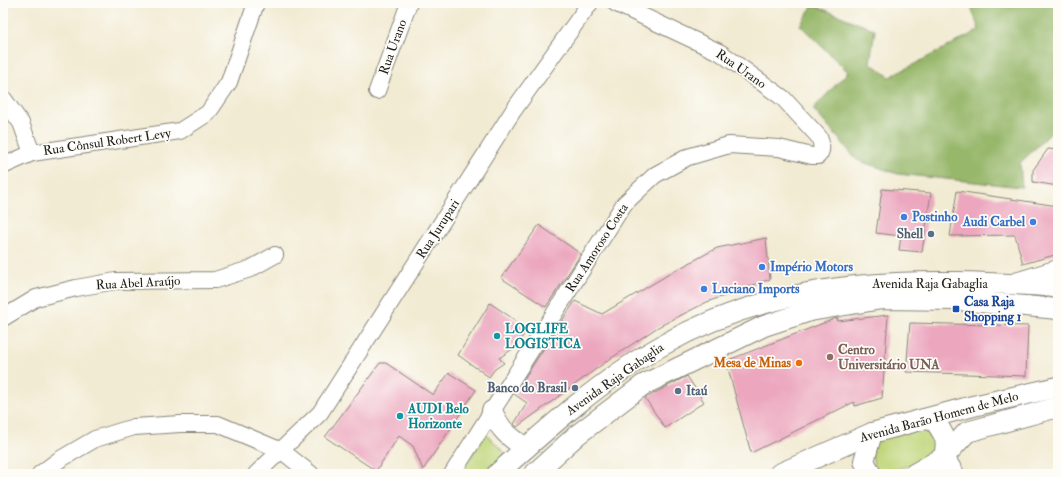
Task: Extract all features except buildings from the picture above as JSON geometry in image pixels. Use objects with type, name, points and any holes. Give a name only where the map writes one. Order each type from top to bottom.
[{"type":"main road","name":"Avenida Raja Gabaglia","points":[[497,474],[562,417],[596,390],[663,345],[699,327],[758,304],[812,291],[873,284],[1007,284],[1058,288]]},
{"type":"main road","name":"Avenida Raja Gabaglia","points":[[534,474],[578,435],[643,385],[764,326],[810,310],[882,299],[958,300],[1058,309]]},
{"type":"main road","name":"Avenida Barão Homem de Melo","points":[[779,474],[872,433],[973,406],[1058,387]]},
{"type":"main road","name":"Avenida Barão Homem de Melo","points":[[914,474],[944,457],[967,432],[1058,407]]},
{"type":"main road","points":[[492,411],[498,426],[526,448]]},
{"type":"main road","points":[[924,419],[935,421],[943,434],[947,442],[944,457],[954,474]]},
{"type":"main road","points":[[871,474],[864,461],[872,433]]},
{"type":"street","name":"Rua Cônsul Robert Levy","points":[[3,166],[32,153],[180,131],[208,113],[229,82],[256,3]]},
{"type":"street","name":"Rua Urano","points":[[377,91],[409,3]]},
{"type":"street","name":"Rua Jurupari","points":[[256,474],[282,451],[320,413],[513,111],[590,3]]},
{"type":"street","name":"Rua Urano","points":[[615,3],[721,53],[782,98],[819,137],[822,144],[821,152]]},
{"type":"street","points":[[3,98],[21,123],[32,153]]},
{"type":"street","name":"Rua Amoroso Costa","points":[[452,474],[624,204],[655,175],[688,157],[729,145],[779,148],[812,156],[818,156],[821,152]]},
{"type":"street","name":"Rua Abel Araújo","points":[[3,318],[36,298],[76,288],[116,282],[215,280],[250,269],[275,255]]},
{"type":"street","points":[[1007,284],[1058,268]]},
{"type":"street","points":[[40,474],[59,460],[95,439],[134,428],[180,424],[218,424],[282,451],[311,474]]},
{"type":"green space","points":[[970,3],[1058,3],[1058,133],[1052,132],[1020,163],[1022,187],[898,174],[857,160],[813,109],[848,72],[800,25],[813,5],[875,30],[870,63],[890,77],[979,30]]},
{"type":"green space","points":[[925,428],[933,429],[940,449],[908,466],[889,471],[874,469],[872,448],[880,438]]},
{"type":"green space","points":[[486,434],[506,454],[484,474],[459,474]]},
{"type":"place","name":"Postinho","points":[[904,217]]},
{"type":"place","name":"Audi Carbel","points":[[1033,222]]},
{"type":"place","name":"Shell","points":[[931,234]]},
{"type":"place","name":"Império Motors","points":[[762,267]]},
{"type":"place","name":"Luciano Imports","points":[[704,289]]},
{"type":"place","name":"Casa Raja Shopping 1","points":[[956,309]]},
{"type":"place","name":"LOGLIFE LOGISTICA","points":[[497,336]]},
{"type":"place","name":"Centro Universitário UNA","points":[[830,357]]},
{"type":"place","name":"Mesa de Minas","points":[[799,363]]},
{"type":"place","name":"Banco do Brasil","points":[[575,388]]},
{"type":"place","name":"Itaú","points":[[678,391]]},
{"type":"place","name":"AUDI Belo Horizonte","points":[[400,416]]}]
